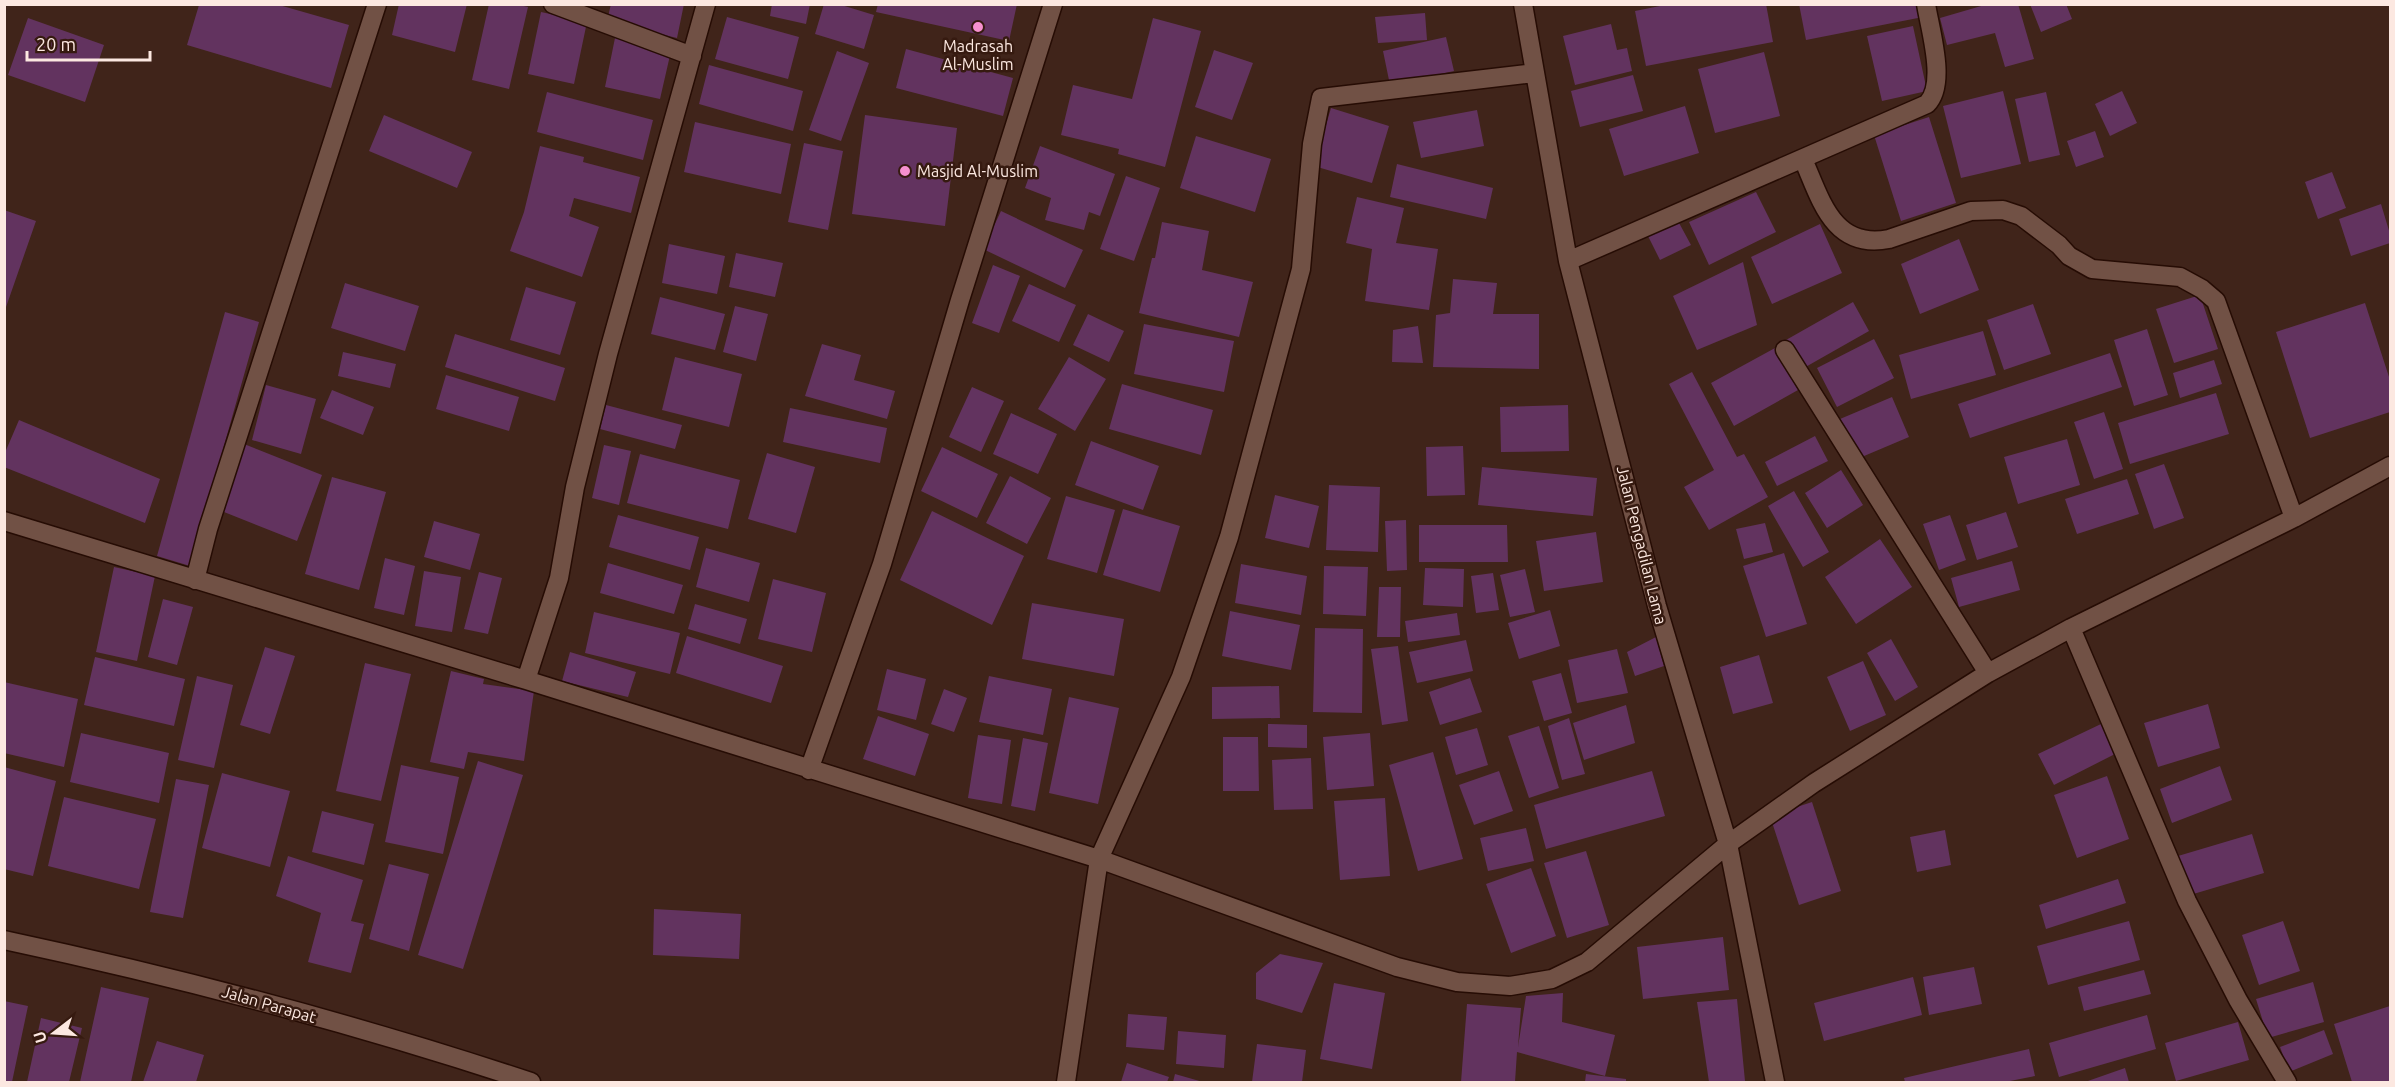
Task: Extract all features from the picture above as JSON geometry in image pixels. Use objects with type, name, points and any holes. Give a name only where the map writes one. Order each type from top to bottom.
[{"type":"street","points":[[195,580],[212,518],[378,4]]},
{"type":"street","points":[[553,4],[692,56]]},
{"type":"street","points":[[526,680],[559,578],[575,488],[608,354],[706,4]]},
{"type":"street","points":[[809,770],[882,564],[960,300],[1053,4]]},
{"type":"street","name":"Jalan Pengadilan Lama","points":[[1523,4],[1568,261],[1657,606],[1728,844],[1775,1083]]},
{"type":"street","points":[[1568,261],[1927,104],[1931,99],[1937,76],[1926,4]]},
{"type":"street","points":[[1066,1083],[1099,859],[1181,677],[1229,537],[1301,269],[1311,144],[1321,98],[1535,73]]},
{"type":"street","points":[[1803,159],[1833,222],[1848,234],[1864,240],[1878,242],[1889,240],[1971,211],[2003,210],[2021,216],[2059,245],[2069,256],[2092,268],[2180,277],[2202,289],[2216,301],[2294,518]]},
{"type":"street","points":[[1785,350],[1988,673]]},
{"type":"street","points":[[4,521],[526,680],[1099,859],[1396,968],[1457,982],[1510,986],[1552,979],[1587,962],[1728,844],[1814,783],[1988,673],[2071,628],[2390,470]]},
{"type":"street","points":[[2071,628],[2187,902],[2238,1000],[2287,1083]]},
{"type":"street","name":"Jalan Parapat","points":[[4,940],[102,961],[251,998],[531,1083]]},
{"type":"building","points":[[399,4],[467,4],[455,52],[392,35]]},
{"type":"building","points":[[489,4],[515,4],[528,7],[509,89],[472,80]]},
{"type":"building","points":[[611,4],[684,4],[677,38],[607,21]]},
{"type":"building","points":[[772,4],[810,4],[806,24],[770,16]]},
{"type":"building","points":[[824,4],[838,4],[874,15],[864,49],[815,34]]},
{"type":"building","name":"Madrasah Al-Muslim","points":[[878,4],[1017,4],[1009,41],[876,12]]},
{"type":"building","points":[[1670,4],[1766,4],[1773,42],[1646,66],[1635,11]]},
{"type":"building","points":[[1799,4],[1920,4],[1923,17],[1806,40]]},
{"type":"building","points":[[1988,4],[2018,4],[2034,59],[2005,67],[1995,33],[1947,45],[1940,18]]},
{"type":"building","points":[[2030,4],[2066,4],[2072,19],[2041,32]]},
{"type":"building","points":[[199,5],[279,5],[349,25],[331,88],[187,45]]},
{"type":"building","points":[[541,12],[587,22],[574,84],[528,74]]},
{"type":"building","points":[[1425,13],[1427,40],[1378,43],[1375,17]]},
{"type":"building","points":[[727,17],[799,37],[788,79],[715,59]]},
{"type":"building","points":[[28,18],[104,45],[85,102],[8,75]]},
{"type":"building","points":[[1153,18],[1201,31],[1165,167],[1118,154],[1119,149],[1061,135],[1073,85],[1132,99]]},
{"type":"building","points":[[1611,24],[1617,50],[1627,48],[1632,71],[1575,85],[1563,36]]},
{"type":"building","points":[[1913,26],[1927,91],[1882,101],[1867,36]]},
{"type":"building","points":[[1446,37],[1454,71],[1390,85],[1383,51]]},
{"type":"building","points":[[615,38],[671,51],[660,99],[605,87]]},
{"type":"building","points":[[906,49],[1013,78],[1003,116],[896,88]]},
{"type":"building","points":[[1214,50],[1253,63],[1232,120],[1195,107]]},
{"type":"building","points":[[837,51],[869,63],[841,141],[809,130]]},
{"type":"building","points":[[1764,52],[1780,116],[1715,133],[1698,69]]},
{"type":"building","points":[[709,65],[803,91],[793,131],[699,104]]},
{"type":"building","points":[[1633,75],[1643,111],[1580,127],[1571,91]]},
{"type":"building","points":[[2003,91],[2021,164],[1961,178],[1943,106]]},
{"type":"building","points":[[2122,91],[2137,123],[2110,136],[2095,104]]},
{"type":"building","points":[[547,92],[653,120],[643,160],[537,132]]},
{"type":"building","points":[[2046,92],[2060,155],[2029,162],[2015,99]]},
{"type":"building","points":[[1685,106],[1699,153],[1624,176],[1609,129]]},
{"type":"building","points":[[1331,108],[1389,126],[1372,183],[1314,166]]},
{"type":"building","points":[[1477,110],[1484,146],[1421,158],[1413,122]]},
{"type":"building","points":[[384,115],[472,152],[457,188],[369,151]]},
{"type":"building","name":"Masjid Al-Muslim","points":[[865,115],[957,128],[945,226],[852,214]]},
{"type":"building","points":[[1929,117],[1956,203],[1901,221],[1874,135]]},
{"type":"building","points":[[695,122],[791,144],[781,194],[684,172]]},
{"type":"building","points":[[2095,131],[2104,157],[2076,167],[2067,141]]},
{"type":"building","points":[[1196,136],[1271,159],[1255,212],[1180,188]]},
{"type":"building","points":[[804,143],[843,151],[828,230],[788,222]]},
{"type":"building","points":[[540,146],[584,157],[583,162],[640,177],[631,213],[574,198],[569,216],[599,227],[582,277],[510,251],[524,212]]},
{"type":"building","points":[[1040,146],[1115,174],[1100,216],[1089,212],[1084,230],[1045,220],[1051,198],[1025,188]]},
{"type":"building","points":[[1397,164],[1493,188],[1486,219],[1390,197]]},
{"type":"building","points":[[2332,172],[2346,208],[2318,219],[2305,182]]},
{"type":"building","points":[[1126,176],[1160,188],[1134,261],[1100,249]]},
{"type":"building","points":[[1756,192],[1776,232],[1709,265],[1689,222]]},
{"type":"building","points":[[1357,197],[1404,208],[1396,243],[1438,249],[1429,310],[1365,301],[1372,249],[1346,243]]},
{"type":"building","points":[[2381,204],[2390,234],[2390,243],[2351,256],[2339,219]]},
{"type":"building","points":[[4,210],[36,221],[5,310],[4,310]]},
{"type":"building","points":[[1001,211],[1083,250],[1065,288],[983,249]]},
{"type":"building","points":[[1678,221],[1691,245],[1660,260],[1648,236]]},
{"type":"building","points":[[1162,222],[1209,231],[1202,270],[1253,282],[1239,337],[1139,313],[1152,258],[1155,258]]},
{"type":"building","points":[[1820,224],[1842,273],[1772,304],[1751,257]]},
{"type":"building","points":[[1959,239],[1979,290],[1920,314],[1901,264]]},
{"type":"building","points":[[669,244],[725,256],[717,294],[662,283]]},
{"type":"building","points":[[736,253],[783,263],[775,297],[729,287]]},
{"type":"building","points":[[1743,262],[1757,325],[1697,350],[1673,296]]},
{"type":"building","points":[[993,265],[1020,276],[999,333],[972,323]]},
{"type":"building","points":[[1453,279],[1497,283],[1493,314],[1539,314],[1539,369],[1433,367],[1436,315],[1450,313]]},
{"type":"building","points":[[345,283],[419,306],[405,351],[331,328]]},
{"type":"building","points":[[1029,284],[1076,305],[1059,342],[1012,321]]},
{"type":"building","points":[[526,287],[576,302],[560,355],[510,340]]},
{"type":"building","points":[[2200,295],[2218,349],[2174,363],[2156,309]]},
{"type":"building","points":[[660,297],[725,314],[715,350],[651,334]]},
{"type":"building","points":[[1853,302],[1869,331],[1802,369],[1786,340]]},
{"type":"building","points":[[2365,303],[2390,380],[2390,412],[2310,438],[2276,332]]},
{"type":"building","points":[[2033,304],[2051,354],[2004,370],[1987,320]]},
{"type":"building","points":[[735,306],[768,314],[756,361],[723,352]]},
{"type":"building","points":[[225,312],[259,322],[190,566],[157,556]]},
{"type":"building","points":[[1088,314],[1124,331],[1109,362],[1073,345]]},
{"type":"building","points":[[1144,324],[1234,341],[1224,392],[1134,374]]},
{"type":"building","points":[[1418,326],[1423,363],[1392,362],[1393,330]]},
{"type":"building","points":[[2147,329],[2168,395],[2134,406],[2114,340]]},
{"type":"building","points":[[1983,331],[1996,375],[1911,399],[1899,355]]},
{"type":"building","points":[[455,334],[565,368],[555,401],[445,367]]},
{"type":"building","points":[[1874,339],[1894,378],[1837,407],[1817,368]]},
{"type":"building","points":[[822,344],[861,355],[854,380],[895,391],[887,419],[805,396]]},
{"type":"building","points":[[1775,348],[1798,390],[1734,426],[1711,383]]},
{"type":"building","points":[[343,352],[396,364],[390,388],[338,376]]},
{"type":"building","points":[[2110,353],[2122,387],[1970,438],[1958,404]]},
{"type":"building","points":[[675,357],[742,374],[729,427],[662,410]]},
{"type":"building","points":[[1069,357],[1106,379],[1075,431],[1038,409]]},
{"type":"building","points":[[2214,360],[2222,384],[2180,398],[2173,373]]},
{"type":"building","points":[[1692,372],[1737,457],[1744,454],[1768,497],[1709,530],[1684,487],[1714,470],[1669,384]]},
{"type":"building","points":[[446,375],[519,397],[509,431],[436,409]]},
{"type":"building","points":[[1122,384],[1213,410],[1201,455],[1109,429]]},
{"type":"building","points":[[266,385],[316,399],[301,454],[252,440]]},
{"type":"building","points":[[972,387],[1004,401],[981,452],[949,437]]},
{"type":"building","points":[[332,390],[374,407],[363,435],[320,418]]},
{"type":"building","points":[[2216,393],[2229,434],[2130,464],[2118,423]]},
{"type":"building","points":[[1892,397],[1909,437],[1857,459],[1840,419]]},
{"type":"building","points":[[606,405],[682,425],[675,449],[600,429]]},
{"type":"building","points":[[1568,405],[1569,451],[1501,452],[1500,407]]},
{"type":"building","points":[[790,408],[887,428],[880,463],[783,442]]},
{"type":"building","points":[[2104,412],[2123,469],[2094,479],[2074,422]]},
{"type":"building","points":[[1011,413],[1057,434],[1038,474],[993,454]]},
{"type":"building","points":[[19,420],[160,479],[145,523],[4,467],[4,455]]},
{"type":"building","points":[[1815,436],[1828,461],[1777,486],[1765,462]]},
{"type":"building","points":[[2067,439],[2080,485],[2018,504],[2004,457]]},
{"type":"building","points":[[1091,441],[1159,466],[1143,510],[1075,485]]},
{"type":"building","points":[[244,444],[322,475],[297,541],[219,510]]},
{"type":"building","points":[[604,445],[631,451],[619,505],[592,498]]},
{"type":"building","points":[[1463,446],[1465,495],[1427,496],[1426,447]]},
{"type":"building","points":[[942,447],[998,474],[977,518],[921,491]]},
{"type":"building","points":[[767,453],[815,467],[796,533],[748,519]]},
{"type":"building","points":[[640,454],[740,480],[728,529],[627,503]]},
{"type":"building","points":[[2164,464],[2184,518],[2154,529],[2135,474]]},
{"type":"building","points":[[1482,467],[1597,478],[1593,516],[1478,505]]},
{"type":"building","points":[[1841,470],[1863,505],[1827,528],[1805,493]]},
{"type":"building","points":[[1010,476],[1051,498],[1027,544],[986,523]]},
{"type":"building","points":[[332,477],[386,492],[359,590],[305,574]]},
{"type":"building","points":[[2127,479],[2139,514],[2077,534],[2065,499]]},
{"type":"building","points":[[1329,485],[1380,487],[1378,552],[1326,550]]},
{"type":"building","points":[[1794,491],[1829,552],[1803,567],[1768,506]]},
{"type":"building","points":[[1275,495],[1319,506],[1309,548],[1265,538]]},
{"type":"building","points":[[1066,496],[1115,510],[1097,573],[1047,559]]},
{"type":"building","points":[[1123,509],[1180,526],[1160,592],[1103,575]]},
{"type":"building","points":[[932,511],[1024,556],[992,625],[900,580]]},
{"type":"building","points":[[2006,512],[2018,547],[1977,560],[1966,525]]},
{"type":"building","points":[[618,515],[699,537],[690,570],[609,547]]},
{"type":"building","points":[[1950,515],[1966,560],[1939,570],[1923,524]]},
{"type":"building","points":[[1406,520],[1407,570],[1387,571],[1385,521]]},
{"type":"building","points":[[434,521],[480,534],[470,570],[424,557]]},
{"type":"building","points":[[1765,523],[1773,552],[1744,559],[1736,529]]},
{"type":"building","points":[[1419,525],[1507,525],[1508,562],[1419,562]]},
{"type":"building","points":[[1596,532],[1603,582],[1544,591],[1536,541]]},
{"type":"building","points":[[1880,539],[1912,587],[1856,624],[1825,577]]},
{"type":"building","points":[[706,548],[760,563],[749,602],[696,587]]},
{"type":"building","points":[[1784,553],[1807,624],[1766,637],[1743,566]]},
{"type":"building","points":[[385,558],[415,566],[404,615],[374,608]]},
{"type":"building","points":[[2012,561],[2020,590],[1959,607],[1951,578]]},
{"type":"building","points":[[608,563],[683,585],[674,614],[600,593]]},
{"type":"building","points":[[1241,564],[1307,576],[1301,615],[1235,603]]},
{"type":"building","points":[[1324,566],[1368,567],[1366,616],[1323,614]]},
{"type":"building","points":[[114,567],[155,576],[137,661],[96,652]]},
{"type":"building","points":[[1425,568],[1464,569],[1463,607],[1423,605]]},
{"type":"building","points":[[1525,569],[1535,612],[1510,617],[1500,575]]},
{"type":"building","points":[[424,571],[461,577],[452,632],[415,626]]},
{"type":"building","points":[[479,572],[502,578],[488,634],[464,629]]},
{"type":"building","points":[[1493,573],[1499,610],[1476,613],[1471,576]]},
{"type":"building","points":[[773,579],[826,593],[812,652],[758,639]]},
{"type":"building","points":[[1379,587],[1401,587],[1400,637],[1377,637]]},
{"type":"building","points":[[163,599],[193,607],[177,665],[148,657]]},
{"type":"building","points":[[1032,603],[1124,619],[1114,676],[1022,659]]},
{"type":"building","points":[[695,604],[747,619],[740,644],[688,629]]},
{"type":"building","points":[[1550,610],[1560,646],[1519,659],[1508,623]]},
{"type":"building","points":[[1230,611],[1300,625],[1291,670],[1222,656]]},
{"type":"building","points":[[594,612],[680,633],[670,674],[585,653]]},
{"type":"building","points":[[1457,613],[1460,635],[1408,642],[1405,621]]},
{"type":"building","points":[[1315,628],[1363,629],[1362,713],[1313,712]]},
{"type":"building","points":[[687,636],[783,666],[771,703],[676,673]]},
{"type":"building","points":[[1656,637],[1664,666],[1635,676],[1627,652]]},
{"type":"building","points":[[1891,639],[1918,687],[1895,701],[1867,653]]},
{"type":"building","points":[[1466,640],[1473,671],[1417,683],[1409,652]]},
{"type":"building","points":[[1398,646],[1408,721],[1382,725],[1371,649]]},
{"type":"building","points":[[265,647],[295,656],[270,734],[240,725]]},
{"type":"building","points":[[1617,649],[1628,693],[1577,703],[1568,660]]},
{"type":"building","points":[[570,652],[636,672],[628,697],[562,681]]},
{"type":"building","points":[[1759,655],[1773,703],[1733,714],[1720,667]]},
{"type":"building","points":[[95,657],[185,679],[174,726],[84,705]]},
{"type":"building","points":[[1863,661],[1886,715],[1850,731],[1827,677]]},
{"type":"building","points":[[365,663],[411,674],[381,801],[336,791]]},
{"type":"building","points":[[887,669],[926,679],[916,720],[877,710]]},
{"type":"building","points":[[451,671],[484,679],[483,684],[534,691],[524,761],[468,752],[464,769],[430,762]]},
{"type":"building","points":[[1561,673],[1572,713],[1544,721],[1532,681]]},
{"type":"building","points":[[197,676],[233,685],[214,768],[178,760]]},
{"type":"building","points":[[989,676],[1052,689],[1043,735],[979,722]]},
{"type":"building","points":[[1470,678],[1482,712],[1440,725],[1429,692]]},
{"type":"building","points":[[4,682],[78,699],[64,767],[4,753]]},
{"type":"building","points":[[1279,686],[1280,718],[1212,719],[1212,687]]},
{"type":"building","points":[[944,689],[967,698],[954,732],[931,724]]},
{"type":"building","points":[[1069,697],[1119,708],[1098,804],[1049,793]]},
{"type":"building","points":[[2208,704],[2220,748],[2158,767],[2144,723]]},
{"type":"building","points":[[1626,705],[1635,743],[1584,760],[1573,723]]},
{"type":"building","points":[[878,716],[929,734],[915,776],[863,759]]},
{"type":"building","points":[[1569,718],[1585,774],[1562,780],[1548,726]]},
{"type":"building","points":[[1268,724],[1307,725],[1307,748],[1268,747]]},
{"type":"building","points":[[2101,724],[2115,754],[2054,785],[2038,754]]},
{"type":"building","points":[[1539,726],[1559,788],[1529,798],[1508,736]]},
{"type":"building","points":[[1477,728],[1488,765],[1456,775],[1445,737]]},
{"type":"building","points":[[81,733],[169,753],[159,803],[70,782]]},
{"type":"building","points":[[1370,733],[1374,786],[1327,790],[1323,737]]},
{"type":"building","points":[[978,735],[1011,740],[1002,804],[968,798]]},
{"type":"building","points":[[1223,737],[1258,737],[1259,791],[1223,791]]},
{"type":"building","points":[[1023,738],[1048,743],[1035,811],[1011,806]]},
{"type":"building","points":[[1433,752],[1463,859],[1418,871],[1389,765]]},
{"type":"building","points":[[1311,758],[1313,809],[1274,810],[1272,760]]},
{"type":"building","points":[[478,761],[523,775],[463,969],[418,955]]},
{"type":"building","points":[[401,765],[459,777],[443,854],[385,842]]},
{"type":"building","points":[[2220,766],[2232,800],[2172,823],[2160,789]]},
{"type":"building","points":[[4,767],[56,781],[33,876],[4,869]]},
{"type":"building","points":[[1499,771],[1513,811],[1474,825],[1459,785]]},
{"type":"building","points":[[1652,771],[1665,816],[1546,849],[1534,805]]},
{"type":"building","points":[[222,773],[290,791],[270,867],[202,848]]},
{"type":"building","points":[[2107,776],[2129,839],[2077,858],[2054,795]]},
{"type":"building","points":[[176,779],[209,785],[183,918],[150,912]]},
{"type":"building","points":[[64,797],[156,819],[139,889],[48,866]]},
{"type":"building","points":[[1385,798],[1390,876],[1340,880],[1334,801]]},
{"type":"building","points":[[1812,802],[1841,891],[1799,905],[1770,816]]},
{"type":"building","points":[[322,811],[374,824],[364,865],[312,852]]},
{"type":"building","points":[[1526,828],[1534,861],[1488,871],[1480,838]]},
{"type":"building","points":[[1945,830],[1951,865],[1917,872],[1910,837]]},
{"type":"building","points":[[2252,834],[2264,873],[2190,895],[2178,856]]},
{"type":"building","points":[[1586,851],[1609,925],[1567,938],[1544,863]]},
{"type":"building","points":[[288,856],[363,880],[351,921],[364,924],[351,973],[308,962],[321,913],[276,896]]},
{"type":"building","points":[[389,864],[429,874],[409,951],[369,939]]},
{"type":"building","points":[[1531,868],[1556,936],[1511,953],[1486,884]]},
{"type":"building","points":[[2118,879],[2126,903],[2046,929],[2039,905]]},
{"type":"building","points":[[654,909],[741,914],[739,959],[653,955]]},
{"type":"building","points":[[2129,921],[2140,960],[2048,985],[2037,946]]},
{"type":"building","points":[[2283,921],[2300,971],[2259,985],[2242,935]]},
{"type":"building","points":[[1723,937],[1729,990],[1643,999],[1637,947]]},
{"type":"building","points":[[1280,954],[1323,963],[1302,1013],[1256,999],[1256,973]]},
{"type":"building","points":[[1974,967],[1982,1004],[1929,1015],[1923,977]]},
{"type":"building","points":[[2144,970],[2151,994],[2084,1011],[2078,987]]},
{"type":"building","points":[[1913,977],[1922,1015],[1824,1041],[1814,1003]]},
{"type":"building","points":[[2313,982],[2324,1022],[2268,1038],[2256,999]]},
{"type":"building","points":[[1334,983],[1385,993],[1372,1069],[1320,1059]]},
{"type":"building","points":[[101,987],[149,998],[131,1082],[80,1082]]},
{"type":"building","points":[[1563,993],[1562,1022],[1615,1035],[1605,1076],[1517,1052],[1515,1082],[1461,1082],[1467,1004],[1521,1008],[1518,1047],[1526,996]]},
{"type":"building","points":[[1737,999],[1745,1081],[1709,1082],[1697,1002]]},
{"type":"building","points":[[4,1001],[28,1006],[12,1082],[4,1082]]},
{"type":"building","points":[[2390,1006],[2390,1082],[2352,1082],[2334,1024]]},
{"type":"building","points":[[1128,1014],[1167,1017],[1164,1050],[1126,1047]]},
{"type":"building","points":[[2147,1015],[2156,1049],[2059,1077],[2049,1043]]},
{"type":"building","points":[[41,1018],[82,1028],[69,1082],[27,1082]]},
{"type":"building","points":[[2238,1022],[2249,1060],[2176,1081],[2165,1043]]},
{"type":"building","points":[[2324,1030],[2333,1054],[2289,1072],[2280,1047]]},
{"type":"building","points":[[1178,1031],[1226,1035],[1224,1068],[1176,1064]]},
{"type":"building","points":[[157,1041],[204,1055],[196,1082],[143,1082]]},
{"type":"building","points":[[1257,1044],[1306,1050],[1302,1082],[1252,1082]]},
{"type":"building","points":[[2029,1049],[2035,1076],[2005,1082],[1905,1082],[1904,1078]]},
{"type":"building","points":[[1127,1063],[1169,1077],[1167,1082],[1121,1082]]},
{"type":"building","points":[[2125,1068],[2129,1082],[2085,1082]]},
{"type":"building","points":[[1175,1074],[1203,1082],[1173,1082]]},
{"type":"building","points":[[1586,1074],[1626,1079],[1626,1082],[1585,1082]]},
{"type":"place","name":"Madrasah Al-Muslim","points":[[978,27]]},
{"type":"place","name":"Masjid Al-Muslim","points":[[905,171]]}]
